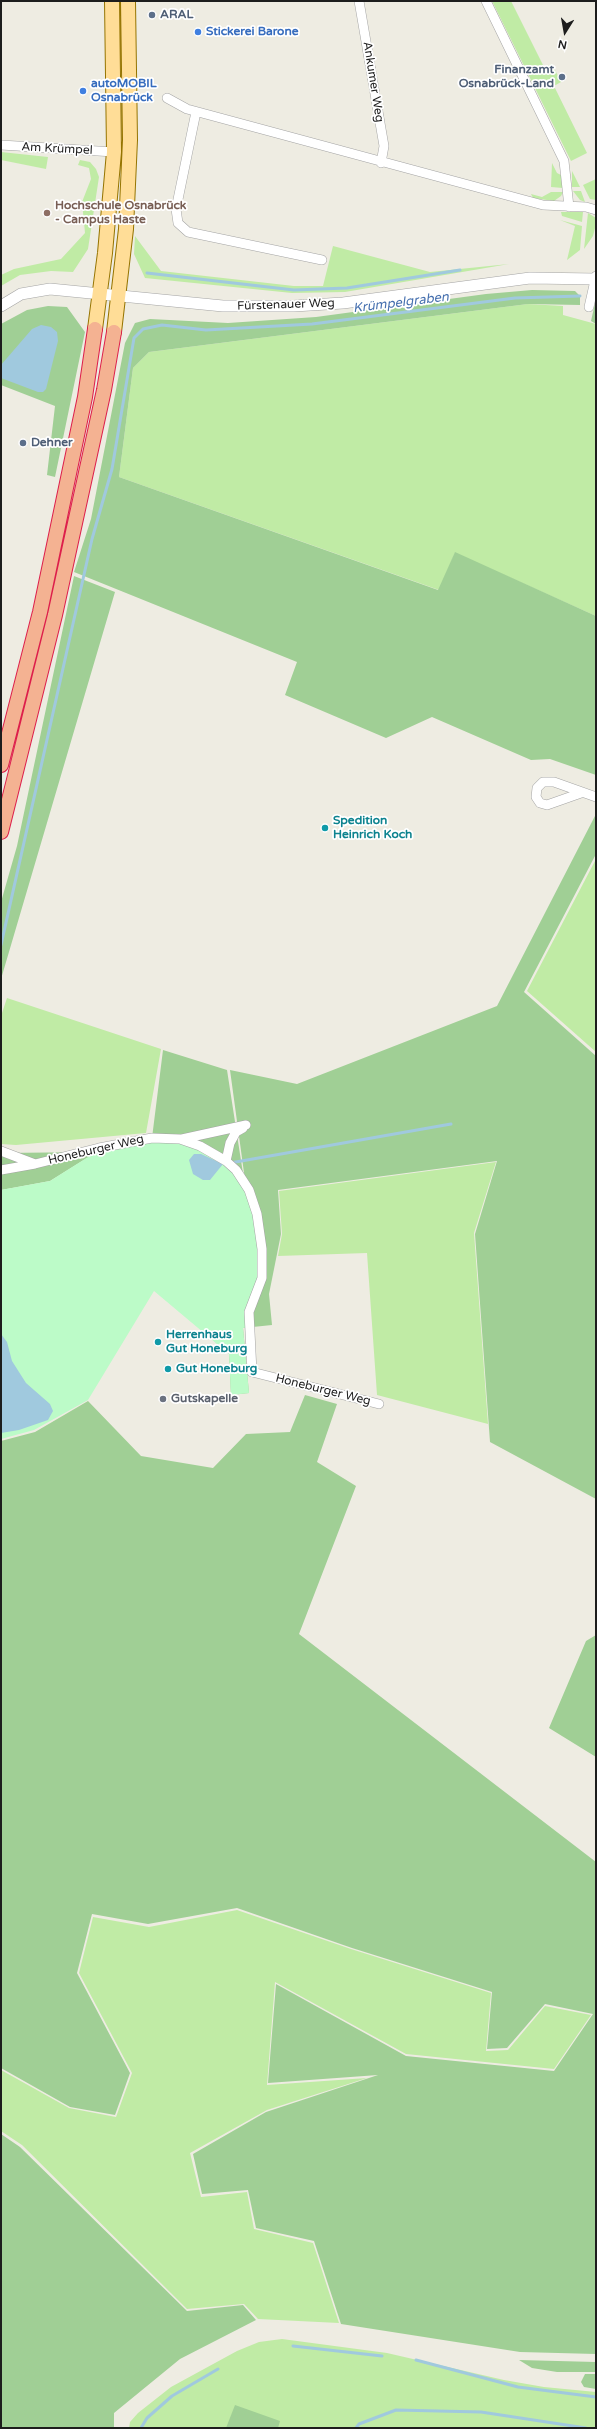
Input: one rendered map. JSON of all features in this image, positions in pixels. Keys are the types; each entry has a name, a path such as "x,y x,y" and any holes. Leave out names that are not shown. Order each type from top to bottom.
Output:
{"highway":[{"path":"1,764 40,612 85,397 95,328"},
{"path":"1,832 55,615 104,390 114,332"}],"main road":[{"path":"95,328 100,294 114,152 112,1"},
{"path":"114,332 126,228 130,140 128,1"}],"street":[{"name":"Ankumer Weg","path":"359,1 384,146 381,163"},
{"path":"486,1 564,161 569,207"},
{"path":"167,98 196,112 381,163 543,205 586,207 596,210"},
{"path":"196,112 176,209 178,223 188,232 322,260"},
{"name":"Am Krümpel","path":"1,145 114,152"},
{"name":"Fürstenauer Weg","path":"1,306 21,294 50,289 223,306 294,306 343,303 530,278 596,278"},
{"path":"589,307 596,278"},
{"path":"581,793 596,797"},
{"name":"Honeburger Weg","path":"1,1170 35,1164 118,1144 152,1138 180,1139 246,1125 236,1132 230,1143 228,1162"},
{"name":"Honeburger Weg","path":"180,1139 200,1146 228,1162 244,1180 253,1200 262,1249 262,1278 249,1312 252,1372 379,1404"},
{"name":"Honeburger Weg","path":"1,1151 35,1164"}],"green space":[{"path":"492,1 511,1 544,67 552,64 561,82 554,86 587,153 571,161"},
{"path":"1,152 48,157 46,169 1,160"},
{"path":"80,160 90,162 96,169 99,177 88,249 73,272 51,271 20,275 1,286 1,275 14,269 61,259 85,233 82,202 91,179 89,168 78,165"},
{"path":"552,163 557,173 561,175 563,188 551,187"},
{"path":"572,171 580,187 572,187"},
{"path":"596,179 596,200 590,199 583,185"},
{"path":"573,191 581,191 585,202 580,200"},
{"path":"551,192 563,192 561,196 554,201 533,198 531,194 542,197"},
{"path":"561,212 583,212 582,222 562,216"},
{"path":"588,213 596,218 596,224 593,236 584,249"},
{"path":"560,220 582,226 580,250 567,260 575,226"},
{"path":"135,236 161,271 294,286 323,286 333,246 430,272 509,264 345,292 292,293 145,278 134,254"},
{"path":"532,290 575,291 580,296 580,305 528,304 149,352 133,368 119,477 438,590 455,552 596,616 596,775 550,759 531,760 432,717 386,738 285,695 297,662 74,572 91,519 125,343 135,323 150,319 228,323 316,317 486,294"},
{"path":"596,299 596,324 591,321"},
{"path":"528,304 563,306 563,315 596,324 596,616 455,553 439,590 119,477 133,368 149,352"},
{"path":"48,306 67,307 85,332 55,477 47,475 55,406 1,385 1,324 27,310"},
{"path":"74,576 115,592 1,979 1,902 17,846"},
{"path":"596,814 596,854 524,992 596,1056 596,1499 490,1442 475,1234 497,1161 278,1190 281,1234 269,1294 272,1325 243,1328 249,1393 231,1395 229,1354 198,1327 245,1180 230,1070 297,1084 497,1006"},
{"path":"596,859 596,1052 527,991"},
{"path":"7,998 161,1049 146,1133 16,1145 1,1144 1,1016"},
{"path":"163,1050 227,1070 244,1180 87,1158 50,1181 1,1190 1,1153 96,1152 152,1138"},
{"path":"152,1138 180,1139 226,1161 253,1200 263,1268 249,1312 250,1327 243,1328 249,1393 231,1395 229,1354 154,1291 88,1400 34,1430 1,1439 1,1190 50,1181 96,1152"},
{"path":"496,1162 474,1233 488,1424 377,1395 367,1253 278,1256 282,1234 279,1191"},
{"path":"305,1395 337,1404 317,1462 356,1486 299,1634 596,1862 596,2354 520,2352 341,2324 314,2241 256,2228 248,2190 202,2194 193,2154 266,2112 378,2075 268,2083 276,1984 406,2056 554,2071 593,2014 545,2004 507,2048 487,2049 492,1992 352,1948 237,1908 148,1924 92,1914 77,1973 130,2073 115,2115 70,2107 1,2068 1,1441 35,1432 88,1401 141,1456 213,1468 246,1434 290,1432"},
{"path":"596,1635 596,1757 549,1728 586,1641"},
{"path":"237,1910 351,1949 491,1993 486,2051 508,2050 545,2006 591,2015 554,2069 406,2054 275,1982 267,2085 367,2078 267,2110 190,2153 201,2197 247,2192 254,2229 313,2243 339,2323 258,2319 244,2304 187,2309 22,2145 1,2131 1,2070 69,2108 116,2117 132,2073 79,1973 93,1917 149,1927"},
{"path":"1,2134 20,2147 187,2311 243,2305 256,2320 180,2359 114,2413 114,2428 1,2428"},
{"path":"282,2339 387,2353 504,2380 544,2387 596,2392 596,2428 129,2428 130,2422 138,2413 171,2387 237,2351 259,2342"},
{"path":"519,2360 596,2362 596,2372 557,2372 532,2368"},
{"path":"585,2374 596,2374 596,2389 584,2387 581,2382"},
{"path":"235,2405 280,2421 278,2428 226,2428"}],"water":[{"path":"41,325 51,327 57,332 58,341 46,389 43,392 38,392 1,378 1,365 32,329"},
{"path":"194,1154 201,1154 223,1164 210,1180 203,1180 193,1174 189,1160"},
{"path":"1,1334 7,1342 12,1361 26,1383 50,1404 53,1411 48,1420 19,1430 1,1433"}],"waterway":[{"path":"147,273 294,290 347,288 460,270"},
{"name":"Krümpelgraben","path":"1,945 92,539 112,469 134,338 143,329 162,325 206,330 312,324 515,298 580,296"},
{"path":"230,1163 451,1124"},
{"path":"293,2346 382,2356"},
{"path":"416,2360 518,2387 596,2397"},
{"path":"141,2428 147,2418 172,2396 218,2369"},
{"path":"356,2428 359,2424 396,2410 481,2412 586,2428"}],"place":[{"name":"ARAL","path":"152,15"},
{"name":"Stickerei Barone","path":"198,32"},
{"name":"Finanzamt Osnabrück-Land","path":"562,77"},
{"name":"autoMOBIL Osnabrück","path":"83,91"},
{"name":"Hochschule Osnabrück - Campus Haste","path":"47,213"},
{"name":"Dehner","path":"23,443"},
{"name":"Spedition Heinrich Koch","path":"325,828"},
{"name":"Herrenhaus Gut Honeburg","path":"158,1342"},
{"name":"Gut Honeburg","path":"168,1369"},
{"name":"Gutskapelle","path":"163,1399"}]}
